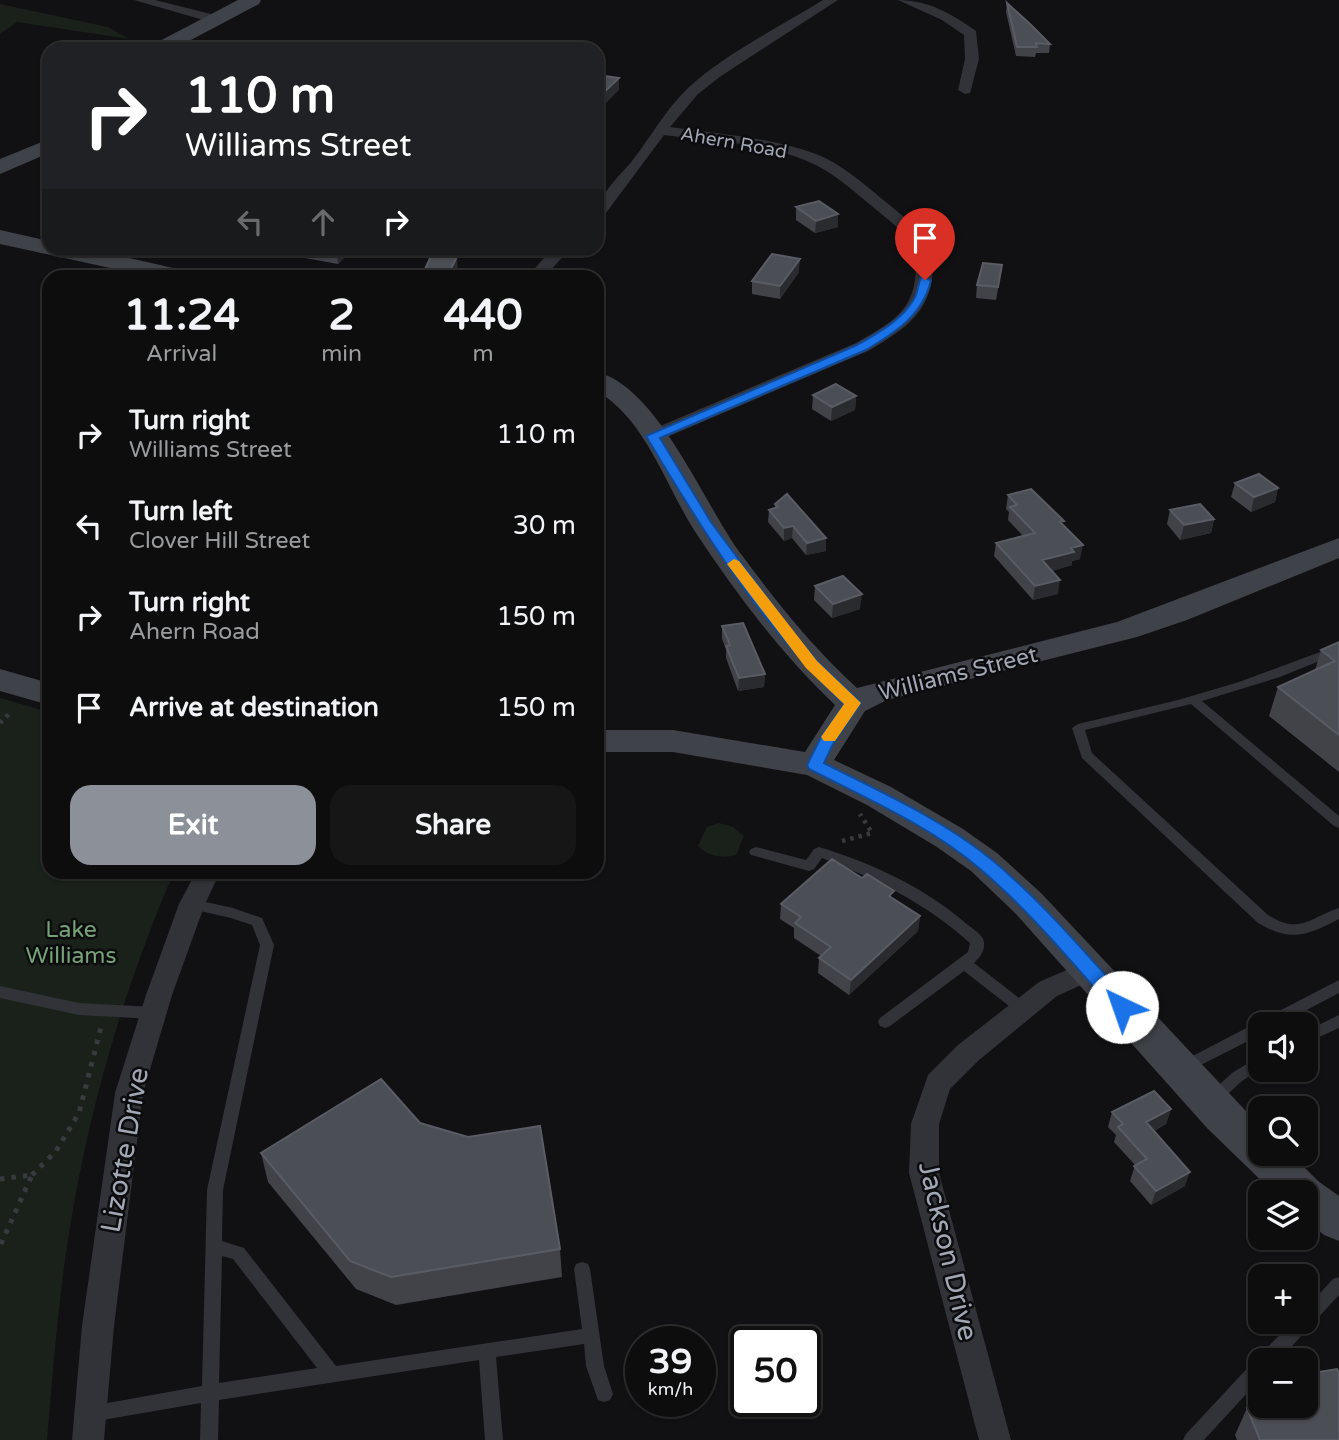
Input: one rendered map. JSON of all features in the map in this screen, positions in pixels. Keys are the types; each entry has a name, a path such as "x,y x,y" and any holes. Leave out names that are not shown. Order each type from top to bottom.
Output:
{"street":[{"path":"140,0 214,19"},
{"path":"172,42 252,0"},
{"path":"604,205 693,91 716,73 832,0"},
{"path":"904,0 947,17 971,34 972,59 965,90"},
{"name":"Ahern Road","path":"653,436 862,347 889,331 911,313 922,297 926,261 921,246 907,227 833,167 788,150 660,130"},
{"path":"0,167 42,148"},
{"path":"0,237 42,246"},
{"path":"87,256 150,270"},
{"path":"542,270 555,256"},
{"path":"604,384 624,396 653,436 705,523 779,625 811,665 853,703"},
{"name":"Williams Street","path":"815,765 826,743 853,703 877,692 920,679 1066,646 1135,627 1339,547"},
{"path":"0,680 42,692"},
{"path":"604,741 673,741 815,765 920,820 984,862 1028,902 1209,1102 1257,1152 1289,1180"},
{"name":"Lizotte Drive","path":"90,1427 103,1286 129,1093 192,904 204,879"},
{"name":"Jackson Drive","path":"995,1440 924,1173 925,1124 938,1083 968,1054 1048,989 1090,970"},
{"path":"1318,1205 1339,1222"}],"lane":[{"path":"1339,649 1299,666 1194,700 1078,728 1086,755 1276,928 1302,931 1339,913"},
{"path":"1194,700 1339,823"},
{"path":"756,852 809,866 819,852 907,887 948,914 977,941 975,954 885,1023"},
{"path":"192,904 233,913 257,922 267,945 215,1190 209,1440"},
{"path":"964,963 1023,1009"},
{"path":"1290,1012 1339,986"},
{"path":"0,992 79,1009 154,1013"},
{"path":"1318,1031 1339,1021"},
{"path":"1180,1069 1248,1034"},
{"path":"1209,1102 1248,1070"},
{"path":"213,1246 238,1253 332,1374"},
{"path":"582,1269 595,1366 604,1394"},
{"path":"1318,1306 1339,1284"},
{"path":"1278,1348 1292,1334"},
{"path":"90,1427 209,1393 590,1335"},
{"path":"487,1350 494,1440"},
{"path":"1192,1440 1248,1380"}],"path":[{"path":"0,723 10,713"},
{"path":"828,856 838,842 872,833 858,812 860,808"},
{"path":"0,1246 32,1175 56,1151 79,1113 97,1037 107,1010"},
{"path":"0,1180 32,1175"}],"green space":[{"path":"0,4 108,27 129,39 17,22 0,34"},
{"name":"Lake Williams","path":"0,698 42,710 42,879 171,879 124,1004 87,1140 65,1259 47,1440 0,1440"},
{"path":"719,823 733,827 744,836 736,855 716,856 698,846 707,827"}],"building":[{"path":"1007,3 1050,44 1036,43 1037,47 1017,47"},
{"path":"604,76 619,78 604,92"},
{"path":"819,201 838,214 816,221 796,207"},
{"path":"772,254 800,259 780,286 752,281"},
{"path":"431,256 457,257 450,270 425,270"},
{"path":"983,263 1002,265 998,287 977,285"},
{"path":"836,384 856,396 832,407 813,395"},
{"path":"1259,474 1278,488 1254,497 1235,483"},
{"path":"1031,489 1064,521 1060,522 1083,545 1071,548 1074,552 1042,560 1060,580 1035,586 996,543 1035,533 1010,507 1017,505 1008,495"},
{"path":"787,494 826,538 807,543 793,526 784,528 769,510 778,507 775,504"},
{"path":"1200,504 1214,519 1184,525 1170,510"},
{"path":"843,576 862,594 833,604 815,586"},
{"path":"743,623 765,674 739,678 726,646 730,645 722,626"},
{"path":"1339,642 1339,735 1278,687 1335,661 1321,650"},
{"path":"832,859 862,878 867,874 894,891 889,896 920,916 851,980 819,958 831,947 795,923 801,917 781,904"},
{"path":"381,1079 420,1123 468,1137 540,1126 560,1249 391,1277 350,1261 261,1153"},
{"path":"1154,1091 1171,1109 1146,1122 1190,1172 1156,1191 1134,1166 1147,1159 1118,1127 1123,1124 1112,1112"},
{"path":"1337,1369 1339,1373 1339,1440 1260,1440 1251,1418 1318,1418 1318,1372"}],"slow traffic":[{"path":"734,564 811,665 853,703 829,737"}],"route":[{"path":"925,280 922,297 911,313 889,331 862,347 653,436 705,523 785,633 811,665 853,703 826,743 815,765 879,796 950,838 984,862 1028,902 1122,1007"}]}
